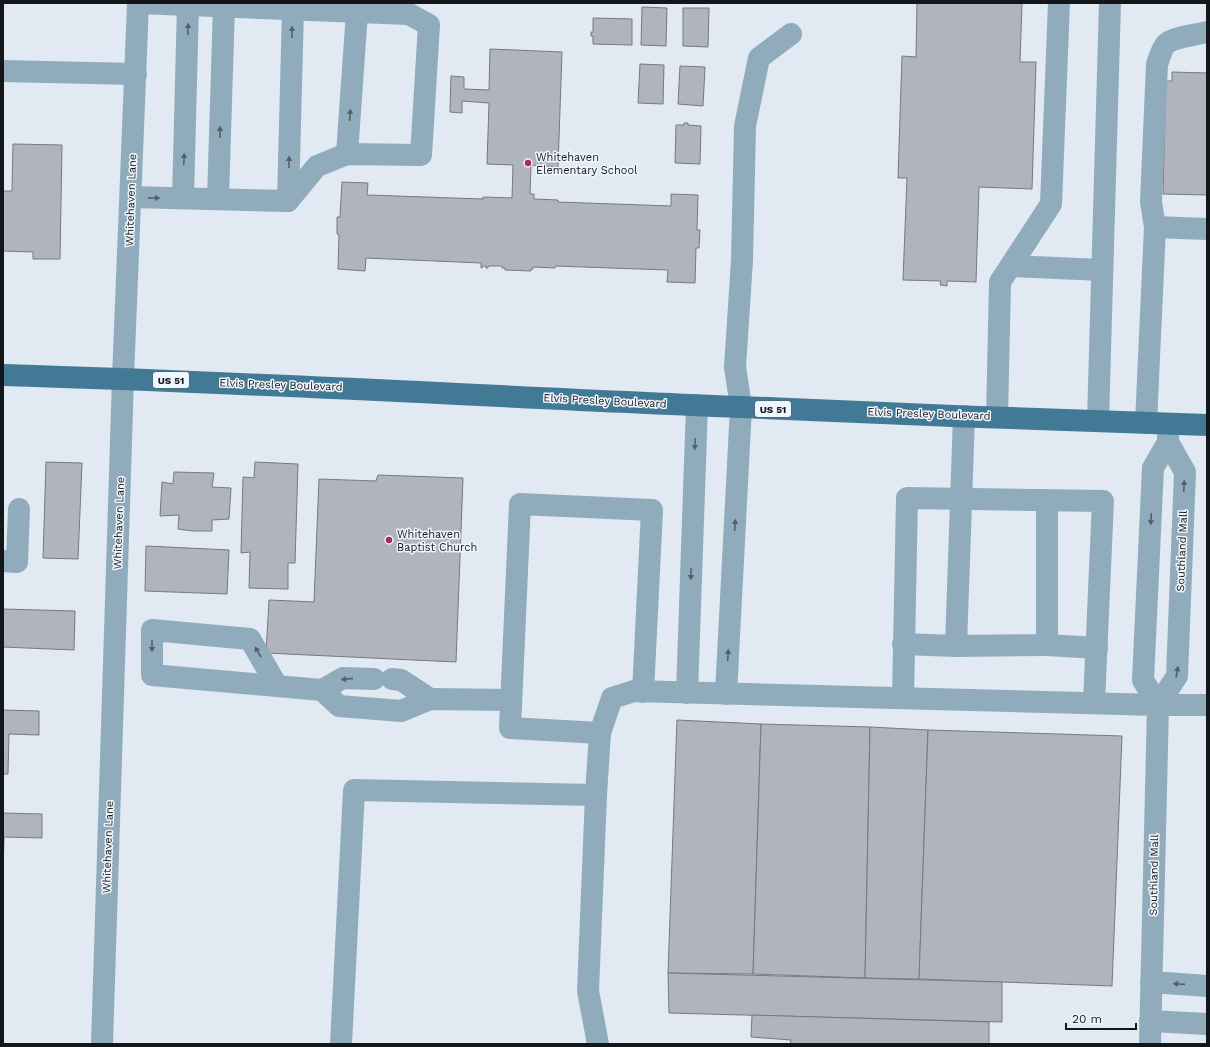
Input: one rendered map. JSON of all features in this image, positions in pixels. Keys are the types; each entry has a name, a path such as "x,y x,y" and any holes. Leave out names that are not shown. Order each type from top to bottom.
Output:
{"main road":[{"name":"Elvis Presley Boulevard","path":"3,375 123,378 339,387 741,407 1146,423 1168,433 1207,425"}],"street":[{"path":"138,3 409,14 429,25 421,155 347,154 317,166 288,201"},
{"name":"Whitehaven Lane","path":"102,1044 123,378 138,3"},
{"path":"997,417 1000,282 1051,204 1059,3"},
{"path":"1098,421 1110,3"},
{"path":"180,198 188,5"},
{"path":"218,199 224,6"},
{"path":"288,201 293,9"},
{"path":"347,154 357,12"},
{"path":"1146,423 1155,227 1151,202 1157,64 1166,44 1175,39 1207,32"},
{"path":"726,694 741,407 735,367 742,260 745,126 759,58 791,34"},
{"path":"3,71 136,74"},
{"path":"131,197 288,201"},
{"path":"1155,227 1207,229"},
{"path":"1011,266 1102,270"},
{"path":"687,693 697,405"},
{"path":"956,646 964,416"},
{"path":"1158,705 1143,680 1153,468 1168,433"},
{"name":"Southland Mall","path":"1150,1044 1158,705 1178,676 1185,472 1168,433"},
{"path":"903,698 907,498 1103,501 1094,703"},
{"path":"1047,500 1047,645"},
{"path":"600,733 510,728 510,700 520,504 652,510 643,692"},
{"path":"3,561 17,562 19,509"},
{"path":"277,686 250,639 152,630 152,675 322,690 343,678 401,680 430,699"},
{"path":"904,644 956,646 1047,645 1097,648"},
{"path":"322,690 339,706 401,711 430,699 510,700"},
{"path":"598,1044 588,991 600,733 612,698 634,691 1207,705"},
{"path":"341,1044 354,790 596,795"},
{"path":"1151,982 1207,986"},
{"path":"1150,1021 1207,1024"}],"building":[{"path":"917,3 1022,3 1020,62 1036,62 1032,189 979,187 976,282 947,281 947,286 940,285 941,281 903,280 907,178 898,178 902,56 916,57"},
{"path":"642,7 667,8 666,46 641,45"},
{"path":"683,8 709,8 708,47 683,46"},
{"path":"593,18 632,19 632,45 593,44 593,36 591,36 591,32 593,32"},
{"path":"490,49 562,52 558,167 531,165 530,194 534,194 534,199 558,200 558,202 671,206 671,194 698,195 697,230 700,230 699,248 696,248 695,283 667,282 668,270 555,266 555,268 533,267 531,271 505,270 502,266 488,266 488,268 486,268 486,266 483,266 481,268 481,263 366,258 365,271 338,269 339,235 337,234 337,217 340,217 342,182 368,183 367,195 483,199 483,197 512,198 513,165 487,164 489,103 462,101 462,113 450,112 451,76 464,77 464,89 489,90"},
{"path":"640,64 664,65 663,104 638,103"},
{"path":"680,66 705,67 703,106 678,104"},
{"path":"1172,72 1207,73 1207,195 1163,194 1166,81 1172,81"},
{"path":"684,123 688,123 688,125 701,126 700,164 675,163 676,125 684,125"},
{"path":"13,144 62,145 60,259 33,259 33,252 3,251 3,191 12,191"},
{"path":"46,462 82,463 78,559 43,558"},
{"path":"255,462 298,464 295,563 288,563 288,589 249,588 250,552 241,553 243,477 254,478"},
{"path":"174,472 214,473 212,487 231,488 229,519 212,520 212,531 193,531 178,529 179,515 160,516 162,482 173,484"},
{"name":"Whitehaven Baptist Church","path":"378,475 463,478 456,662 266,653 269,600 314,602 319,479 376,481"},
{"path":"146,546 229,550 227,594 145,591"},
{"path":"3,609 75,611 74,650 3,647"},
{"path":"3,710 39,711 39,735 9,734 8,774 3,774"},
{"path":"677,720 761,724 753,974 668,973"},
{"path":"761,724 870,727 865,978 753,974"},
{"path":"870,727 928,730 919,979 865,978"},
{"path":"928,730 1122,736 1112,986 919,979"},
{"path":"3,813 42,814 42,838 4,837 3,874"},
{"path":"668,973 1002,982 1002,1022 669,1013"},
{"path":"752,1015 989,1022 989,1044 790,1044 791,1040 751,1037"}],"place":[{"name":"Whitehaven Elementary School","path":"528,163"},
{"name":"Whitehaven Baptist Church","path":"389,540"}]}
